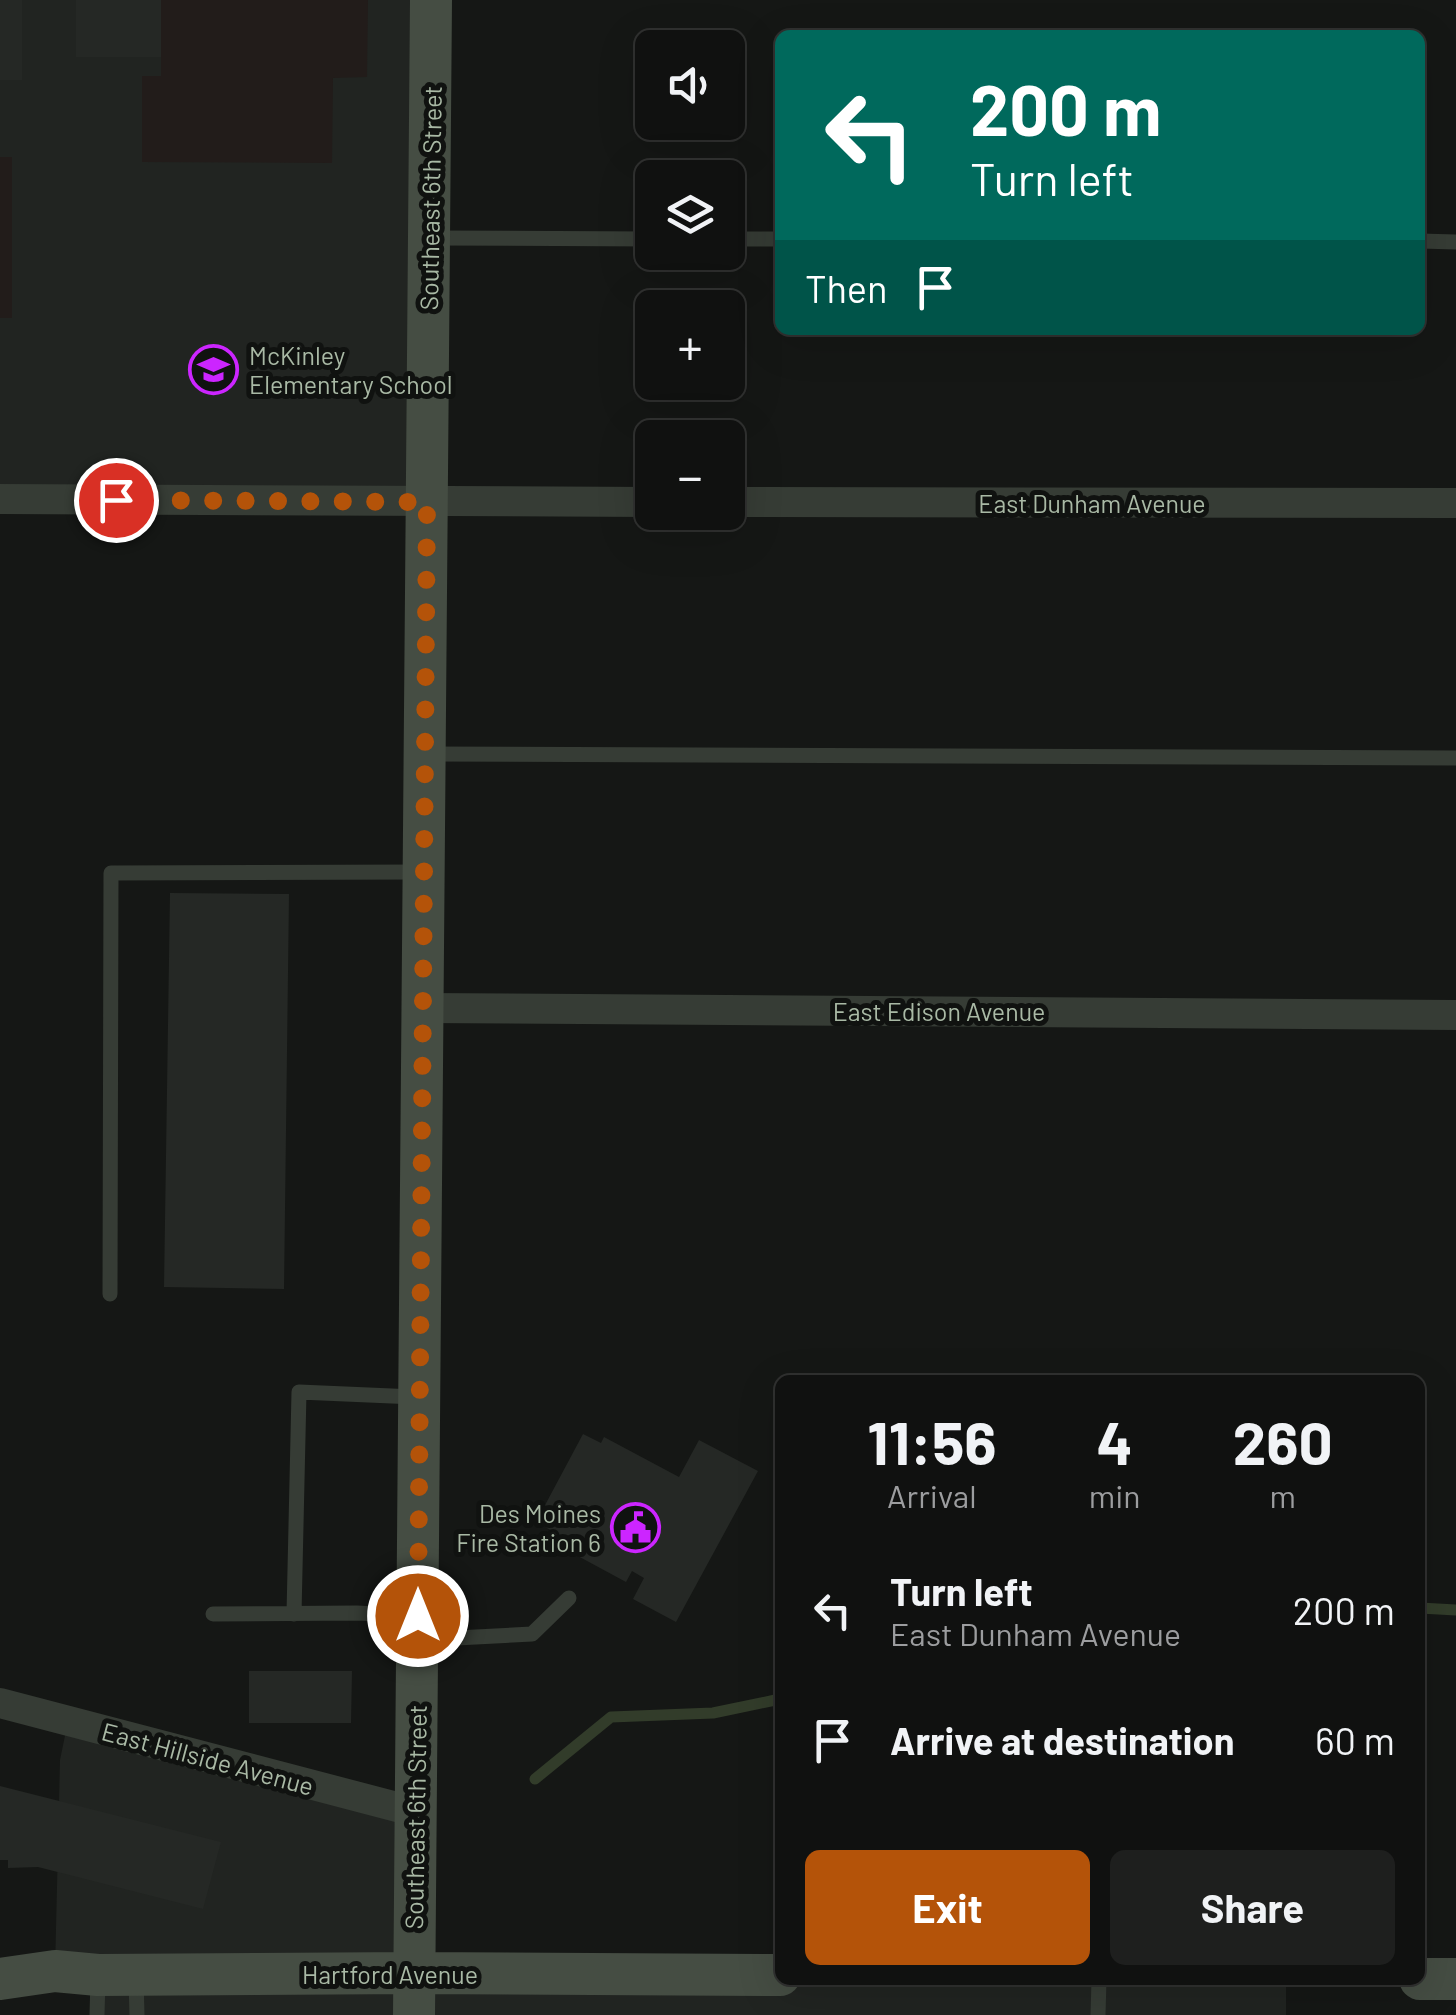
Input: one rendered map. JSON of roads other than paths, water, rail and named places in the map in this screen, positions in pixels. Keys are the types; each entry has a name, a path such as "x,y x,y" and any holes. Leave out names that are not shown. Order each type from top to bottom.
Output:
{"main road":[{"name":"Southeast 6th Street","path":"414,2015 432,0"},
{"name":"Hartford Avenue","path":"0,1979 54,1971 117,1995 414,1973 775,1975"},
{"path":"1425,1979 1456,1979"}],"street":[{"path":"0,499 635,502"},
{"name":"East Dunham Avenue","path":"745,502 1456,503"},
{"name":"East Edison Avenue","path":"422,1008 1456,1015"},
{"name":"East Hillside Avenue","path":"0,1703 416,1812"}],"lane":[{"path":"429,238 635,239"},
{"path":"745,239 775,239"},
{"path":"1425,242 1456,242"},
{"path":"425,754 1456,758"},
{"path":"110,1294 112,873 424,872"},
{"path":"294,1614 298,1392 419,1397"},
{"path":"213,1614 418,1616 456,1638 532,1634 569,1598"},
{"path":"1098,2015 1099,1985"}],"waterway":[{"path":"1425,1608 1456,1610"},
{"path":"535,1779 611,1717 713,1713 775,1700"}],"place":[{"name":"McKinley Elementary School","path":"214,369"},
{"name":"Des Moines Fire Station 6","path":"636,1527"}]}
